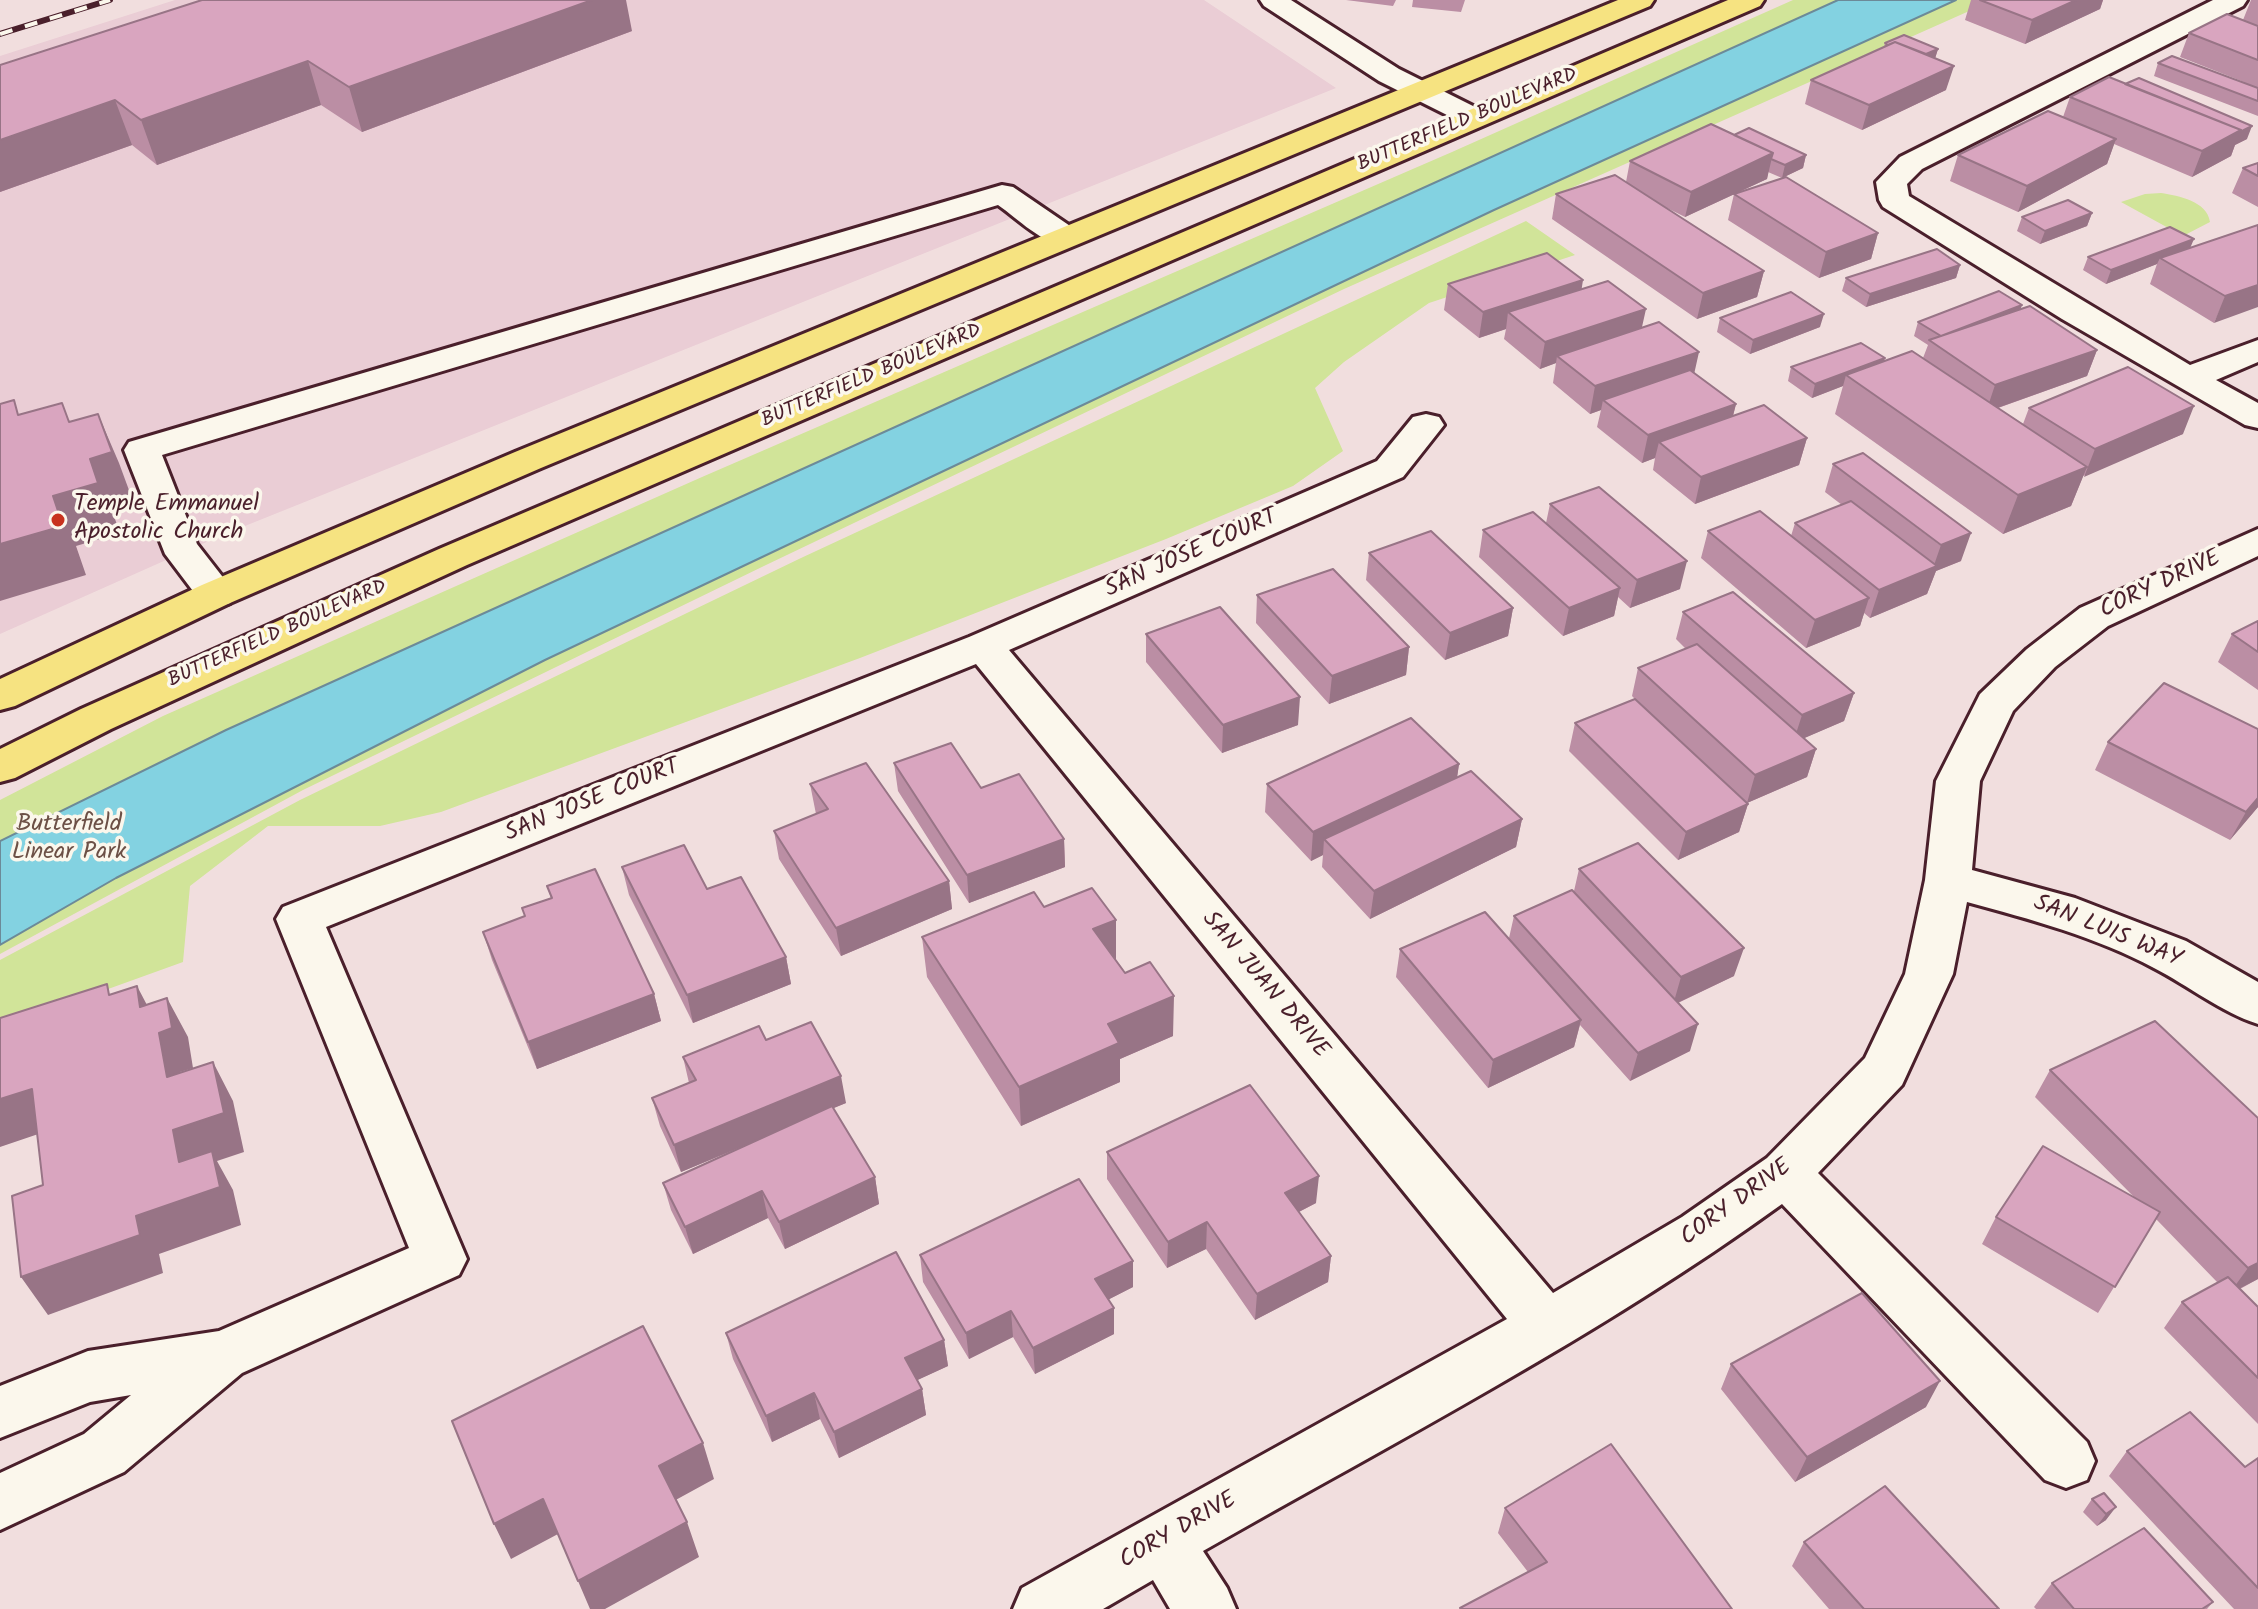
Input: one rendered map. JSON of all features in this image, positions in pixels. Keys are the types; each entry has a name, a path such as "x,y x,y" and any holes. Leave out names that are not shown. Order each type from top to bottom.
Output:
{"main road":[{"name":"BUTTERFIELD BOULEVARD","path":"0,696 216,594 528,460 1641,0"},
{"name":"BUTTERFIELD BOULEVARD","path":"0,767 124,706 453,557 1751,0"}],"street":[{"path":"1273,0 1315,29 1420,91 1475,118"},
{"path":"2234,0 1911,163 1891,182 1894,200 2019,279 2187,379 2258,417"},
{"path":"216,594 179,546 142,450 1002,194 1065,237"},
{"path":"2187,379 2258,350"},
{"name":"SAN JOSE COURT","path":"0,1412 88,1377 224,1355 440,1259 299,919 983,646 1390,469 1426,425"},
{"name":"CORY DRIVE","path":"1044,1609 1546,1326 1701,1233 1785,1173 1884,1071 1929,974 1948,880 1958,781 1995,704 2041,658 2094,617 2258,541"},
{"name":"SAN JUAN DRIVE","path":"983,646 1546,1326"},
{"name":"SAN LUIS WAY","path":"1948,880 2059,910 2169,954 2258,1005"},
{"path":"1785,1173 2066,1461"},
{"name":"SAN JOSE COURT","path":"0,1502 104,1453 224,1355"},
{"path":"1162,1540 1205,1609"}],"shaded area":[{"path":"175,0 1204,0 1336,88 220,536 0,634 0,56"}],"green space":[{"name":"Butterfield Linear Park","path":"1793,0 1994,0 1344,289 766,565 303,790 0,954 0,800 163,716"},
{"path":"2161,193 2198,204 2210,222 2183,236 2121,202 2145,194"},
{"path":"1526,221 1575,255 1429,303 1344,362 1315,388 1343,451 1293,486 860,658 441,812 380,826 268,826 190,886 183,962 0,1028 0,960 300,800 801,558"}],"water":[{"name":"Butterfield Linear Park","path":"1838,0 1956,0 1494,210 545,660 116,878 0,945 0,841 226,730"}],"building":[{"path":"202,0 592,0 349,87 308,61 141,120 115,100 0,140 0,65"},
{"path":"1980,0 2076,0 2032,20"},
{"path":"2227,14 2258,26 2258,60 2189,33"},
{"path":"1904,35 1938,49 1926,54 1895,42 1885,43"},
{"path":"1895,42 1954,66 1869,105 1811,80"},
{"path":"2172,56 2258,88 2258,101 2158,63"},
{"path":"2109,77 2241,130 2202,151 2070,97"},
{"path":"2139,78 2252,126 2240,132 2125,84"},
{"path":"2048,111 2116,139 2027,186 1958,155"},
{"path":"1711,124 1773,153 1691,192 1630,161"},
{"path":"1749,128 1806,155 1785,165 1771,159 1773,153 1734,135"},
{"path":"2258,163 2258,176 2243,168"},
{"path":"1615,175 1764,271 1703,293 1556,194"},
{"path":"1786,177 1878,233 1826,252 1734,194"},
{"path":"2068,200 2092,213 2045,231 2022,217"},
{"path":"2258,225 2258,285 2225,296 2160,258"},
{"path":"2170,227 2194,239 2111,270 2088,257"},
{"path":"1937,249 1960,265 1870,294 1846,278"},
{"path":"1547,253 1583,280 1483,312 1448,284"},
{"path":"1608,281 1646,309 1545,342 1508,312"},
{"path":"1999,291 2022,305 1941,336 1918,322"},
{"path":"1791,292 1824,314 1753,340 1720,318"},
{"path":"2030,306 2097,350 1995,385 1929,340"},
{"path":"1659,322 1699,352 1595,386 1557,356"},
{"path":"1861,343 1885,358 1815,384 1791,367"},
{"path":"1912,351 2087,467 2018,495 1846,375"},
{"path":"2128,367 2194,406 2095,449 2029,408"},
{"path":"1690,370 1736,404 1648,435 1603,400"},
{"path":"14,400 18,415 62,403 69,422 98,414 112,452 90,459 98,483 53,496 63,526 0,544 0,404"},
{"path":"1764,405 1807,438 1701,477 1659,442"},
{"path":"1863,453 1971,533 1941,545 1833,464"},
{"path":"1599,487 1687,561 1637,580 1550,504"},
{"path":"1851,501 1937,566 1879,590 1795,523"},
{"path":"1760,511 1869,598 1815,620 1708,531"},
{"path":"1533,512 1620,588 1569,608 1483,530"},
{"path":"1431,531 1513,608 1450,633 1369,553"},
{"path":"1333,569 1409,647 1332,676 1257,595"},
{"path":"1733,592 1854,693 1802,715 1683,612"},
{"path":"1220,607 1300,697 1223,725 1146,634"},
{"path":"2258,621 2258,652 2232,634"},
{"path":"1697,644 1816,749 1755,775 1638,668"},
{"path":"2164,683 2258,729 2258,798 2246,812 2108,742"},
{"path":"1635,699 1748,804 1686,832 1575,723"},
{"path":"1411,718 1459,764 1313,832 1267,784"},
{"path":"951,743 981,788 1019,774 1064,839 967,875 894,763"},
{"path":"866,763 949,881 836,928 774,831 828,809 810,784"},
{"path":"1471,771 1522,819 1374,891 1324,839"},
{"path":"1638,843 1744,948 1681,977 1579,869"},
{"path":"684,845 707,889 741,877 786,957 687,995 622,867"},
{"path":"595,869 654,994 528,1042 483,932 525,916 522,908 552,898 547,886"},
{"path":"1092,888 1116,920 1093,929 1125,973 1150,962 1174,996 1108,1024 1119,1043 1019,1087 922,937 1034,892 1044,907"},
{"path":"1572,890 1698,1024 1638,1053 1514,916"},
{"path":"1485,912 1581,1020 1493,1060 1400,949"},
{"path":"107,984 109,995 137,986 140,1007 167,998 172,1028 159,1033 167,1077 213,1062 224,1113 173,1130 179,1162 212,1151 220,1187 136,1216 140,1235 21,1277 12,1196 43,1185 32,1089 0,1099 0,1018"},
{"path":"2155,1021 2258,1118 2258,1263 2248,1268 2050,1070"},
{"path":"811,1022 841,1076 674,1145 652,1098 696,1080 683,1057 759,1026 766,1040"},
{"path":"1250,1085 1319,1176 1285,1193 1331,1256 1257,1294 1207,1222 1168,1242 1107,1152"},
{"path":"832,1106 875,1177 779,1222 762,1191 685,1227 663,1183"},
{"path":"2043,1146 2160,1212 2115,1287 1996,1217"},
{"path":"1079,1179 1133,1261 1095,1279 1114,1308 1033,1348 1011,1311 966,1333 920,1255"},
{"path":"896,1252 944,1340 905,1358 922,1389 834,1432 814,1393 766,1416 726,1333"},
{"path":"2228,1277 2258,1307 2258,1378 2182,1302"},
{"path":"1862,1293 1940,1381 1807,1457 1731,1364"},
{"path":"643,1326 703,1443 659,1466 687,1522 578,1581 543,1499 494,1524 452,1421"},
{"path":"2190,1412 2245,1467 2258,1458 2258,1588 2127,1451"},
{"path":"1611,1444 1732,1609 1461,1609 1547,1562 1505,1508"},
{"path":"1885,1486 1999,1609 1864,1609 1804,1542"},
{"path":"2104,1493 2116,1507 2106,1514 2092,1499"},
{"path":"2144,1528 2213,1602 2202,1609 2074,1609 2052,1583"}],"railway":[{"path":"0,34 110,0"}],"place":[{"name":"Temple Emmanuel Apostolic Church","path":"58,520"}]}
